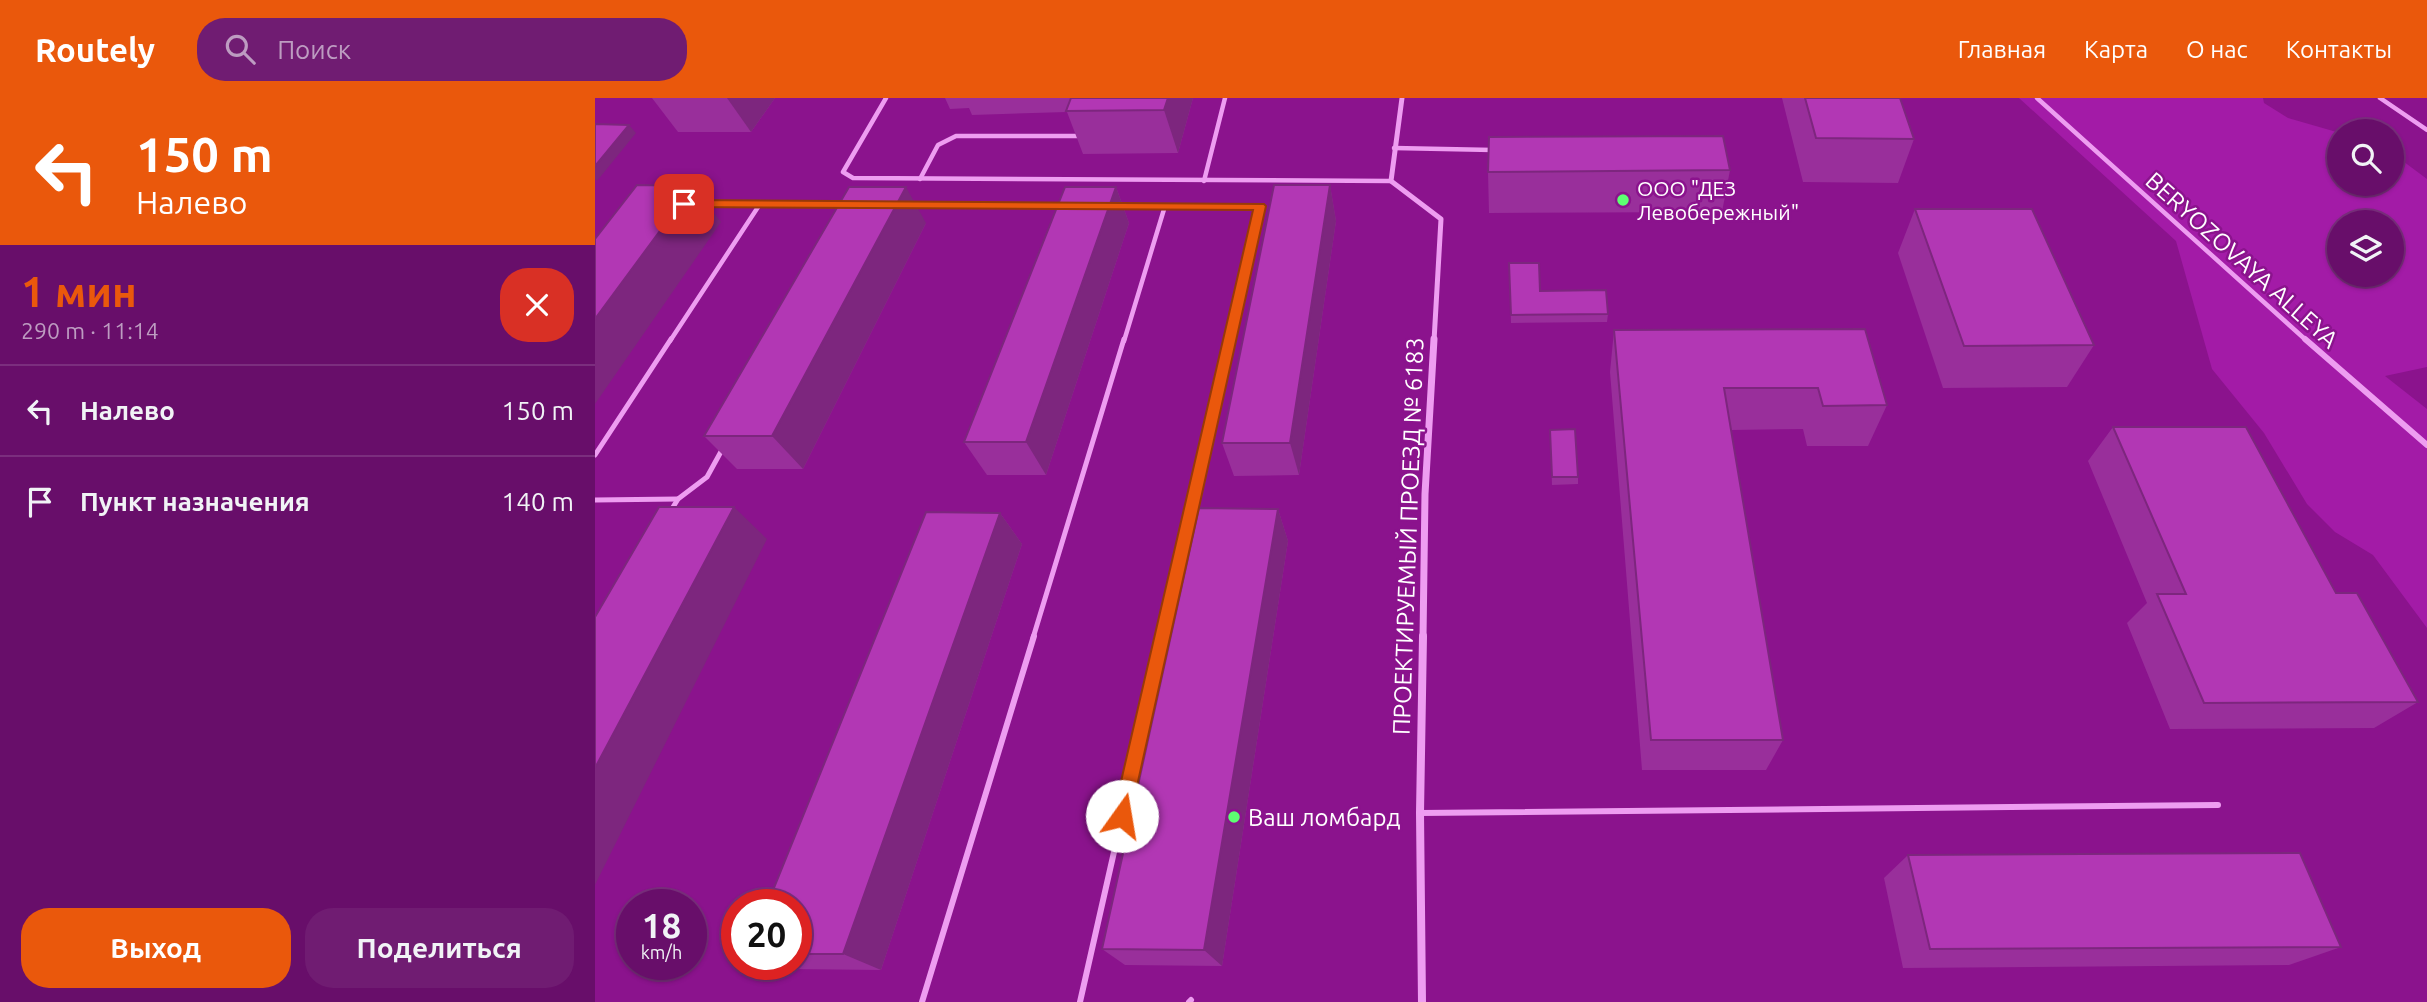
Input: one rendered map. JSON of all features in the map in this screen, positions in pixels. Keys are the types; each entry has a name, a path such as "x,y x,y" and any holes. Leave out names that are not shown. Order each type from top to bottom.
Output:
{"street":[{"path":"1391,181 1402,98"},
{"name":"BERYOZOVAYA ALLEYA","path":"2037,98 2214,260 2427,445"},
{"name":"ПРОЕКТИРУЕМЫЙ ПРОЕЗД № 6183","path":"1391,181 1441,219 1425,494 1420,813 1422,1002"}],"lane":[{"path":"885,98 843,172 853,178 1391,181"},
{"path":"1204,180 1225,98"},
{"path":"2380,98 2427,130"},
{"path":"921,178 938,145 956,136 1090,135"},
{"path":"1394,148 1498,150"},
{"path":"696,204 854,204"},
{"path":"595,455 760,204"},
{"path":"901,205 1072,206"},
{"path":"1080,1002 1260,206 1112,206"},
{"path":"922,1002 1165,206"},
{"path":"664,523 678,499 707,477 727,441"},
{"path":"595,500 678,499"},
{"path":"1420,813 2218,806"}],"shaded area":[{"path":"2019,98 2263,98 2264,103 2288,118 2327,129 2327,196 2404,196 2404,162 2427,179 2427,367 2385,376 2427,409 2427,628 2373,555 2335,532 2307,504 2264,433 2212,369 2176,241"}],"building":[{"path":"1071,98 1168,98 1164,110 1066,111"},
{"path":"1805,98 1900,98 1914,139 1816,138"},
{"path":"595,124 629,125 595,166"},
{"path":"1723,136 1730,170 1488,172 1489,137"},
{"path":"637,185 693,186 595,319 595,239"},
{"path":"1274,185 1330,185 1290,443 1222,443"},
{"path":"849,187 906,187 772,436 704,436"},
{"path":"1065,187 1116,187 1026,442 964,442"},
{"path":"1915,209 2032,209 2094,345 1964,346"},
{"path":"1509,263 1539,263 1540,291 1606,290 1608,314 1511,315"},
{"path":"1865,329 1887,405 1823,406 1818,388 1724,388 1783,740 1651,740 1614,330"},
{"path":"2113,427 2246,427 2336,593 2357,593 2418,702 2204,703 2157,594 2186,594"},
{"path":"1575,429 1578,477 1552,477 1550,430"},
{"path":"659,507 734,507 595,768 595,617"},
{"path":"1199,508 1278,509 1204,950 1102,949"},
{"path":"926,512 1000,513 843,954 812,954 812,889 773,889"},
{"path":"2300,853 2341,947 1930,949 1908,855"}],"place":[{"name":"ООО \"ДЕЗ Левобережный\"","path":"1623,200"},
{"name":"Ваш ломбард","path":"1234,817"}],"route":[{"path":"684,204 1260,206 1122,816"}]}
